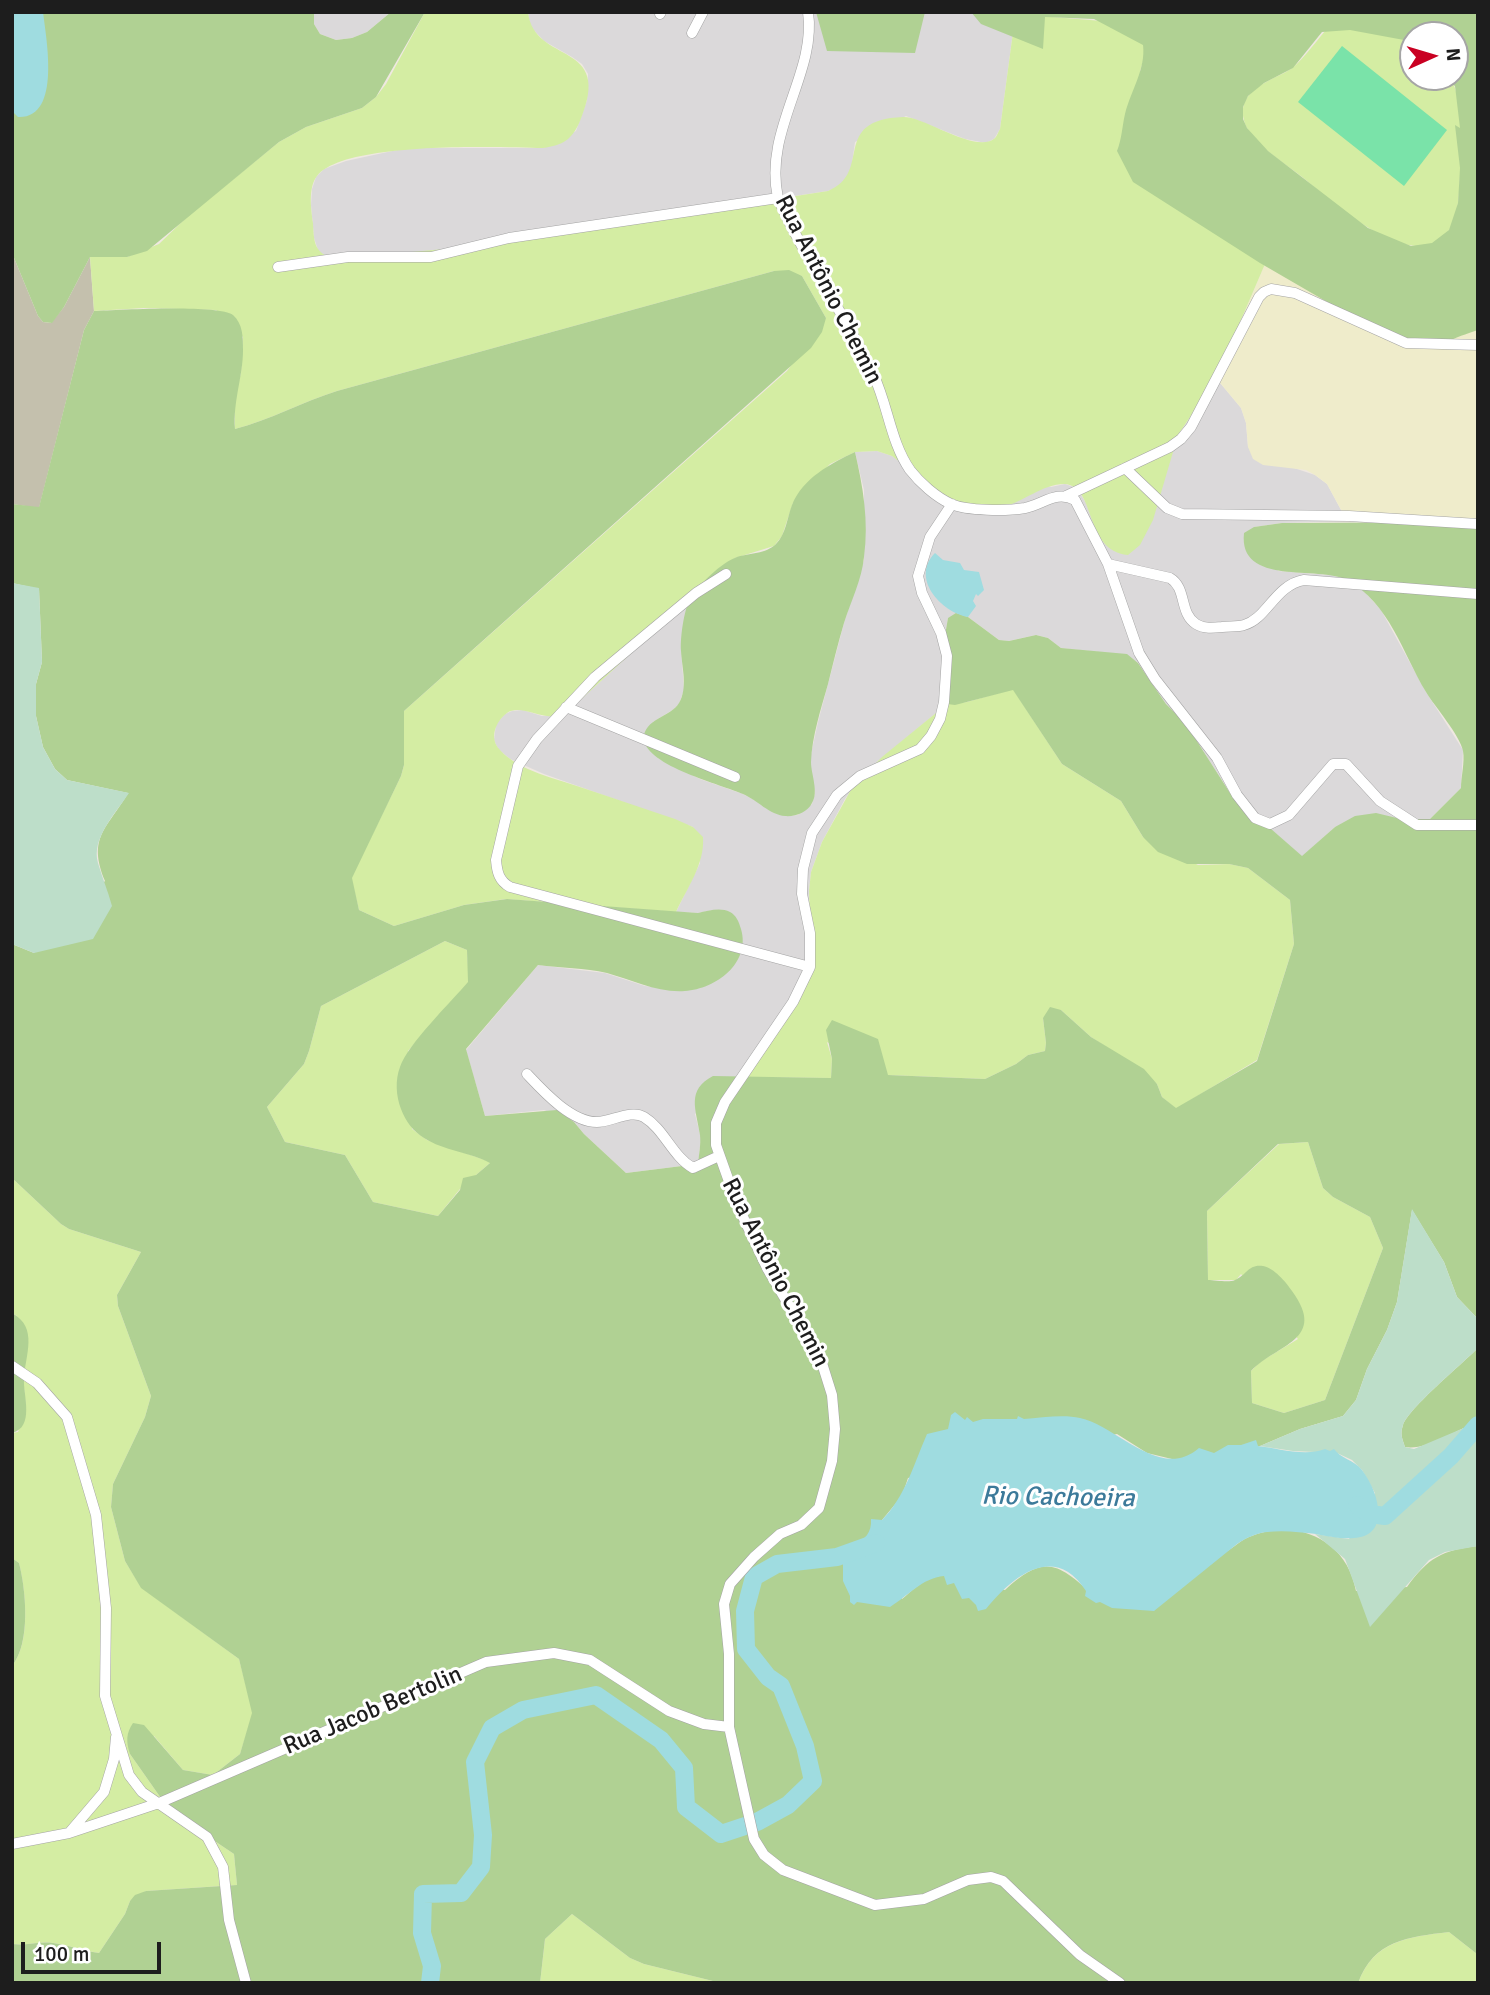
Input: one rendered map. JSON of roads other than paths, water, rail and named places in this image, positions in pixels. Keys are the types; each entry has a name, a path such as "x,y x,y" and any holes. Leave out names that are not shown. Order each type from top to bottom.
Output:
{"street":[{"path":"692,33 703,12"},
{"name":"Rua Antônio Chemin","path":"808,12 810,26 807,48 783,125 775,161 778,198 874,377 899,448 910,469 923,485 952,505 979,509 1025,508 1058,495 1066,496 1170,447 1186,433 1259,297 1272,289 1294,293 1406,343 1478,345"},
{"path":"278,267 348,257 431,257 509,238 778,198"},
{"path":"1125,468 1167,508 1182,514 1349,516 1478,524"},
{"path":"1066,496 1075,500 1108,564 1139,653 1209,747 1237,795 1255,818 1270,824 1289,815 1333,764 1346,764 1380,801 1417,825 1478,824"},
{"name":"Rua Antônio Chemin","path":"952,505 930,537 918,576 947,656 940,719 920,750 860,776 837,795 813,832 803,869 802,894 810,944 810,967 793,1002 725,1102 716,1124 716,1145 737,1204 767,1268 821,1360 832,1395 835,1429 832,1461 818,1508 801,1525 780,1534 754,1557 730,1584 724,1604 729,1666 729,1727 751,1829 764,1855 783,1870 875,1905 924,1899 968,1880 991,1877 1003,1881 1080,1955 1119,1983"},
{"path":"1108,564 1170,578 1176,582 1188,616 1200,626 1211,628 1245,625 1253,621 1287,586 1304,580 1478,594"},
{"path":"726,574 696,593 595,677 566,707 518,766 496,860 497,872 503,884 582,908 810,967"},
{"path":"566,707 734,777"},
{"path":"527,1074 551,1100 589,1121 598,1122 631,1115 645,1118 693,1168 719,1156"},
{"path":"12,1366 37,1383 67,1417 96,1515 106,1608 105,1696 129,1775 142,1792 207,1837 223,1867 229,1920 246,1983"},
{"name":"Rua Jacob Bertolin","path":"12,1844 69,1833 159,1803 486,1662 554,1653 590,1660 669,1711 704,1724 729,1727"},
{"path":"69,1833 104,1792 114,1759 117,1733"}],"water":[{"path":"12,12 43,12 48,57 46,92 41,105 32,114 18,117 14,113 12,102"},
{"path":"935,553 943,560 960,563 964,570 979,572 984,590 978,596 976,594 973,601 976,606 968,617 958,614 939,601 927,583 928,563"},
{"path":"955,1412 965,1420 967,1417 973,1422 983,1419 1017,1419 1018,1416 1024,1419 1059,1416 1080,1418 1154,1456 1169,1459 1184,1457 1199,1448 1214,1453 1228,1445 1241,1445 1256,1440 1258,1446 1291,1451 1334,1449 1359,1467 1369,1481 1377,1504 1376,1526 1363,1536 1354,1538 1285,1531 1255,1535 1237,1544 1154,1611 1112,1608 1100,1602 1096,1603 1085,1596 1086,1591 1074,1576 1060,1568 1047,1567 1020,1576 986,1609 978,1611 969,1598 962,1599 954,1583 947,1585 944,1576 922,1584 890,1607 857,1602 854,1605 850,1602 843,1581 843,1562 853,1551 853,1543 867,1535 871,1519 882,1520 897,1501 927,1434 948,1429 951,1415"}],"waterway":[{"name":"Rio Cachoeira","path":"1357,1505 1370,1514 1385,1516 1451,1456 1478,1425"},
{"name":"Rio Cachoeira","path":"430,1983 432,1966 422,1933 423,1894 461,1893 481,1867 483,1835 475,1762 492,1728 523,1710 596,1695 661,1740 684,1768 686,1807 721,1834 757,1822 788,1805 813,1781 805,1746 781,1686 768,1677 746,1649 745,1611 754,1577 777,1564 837,1557 876,1543"}]}
